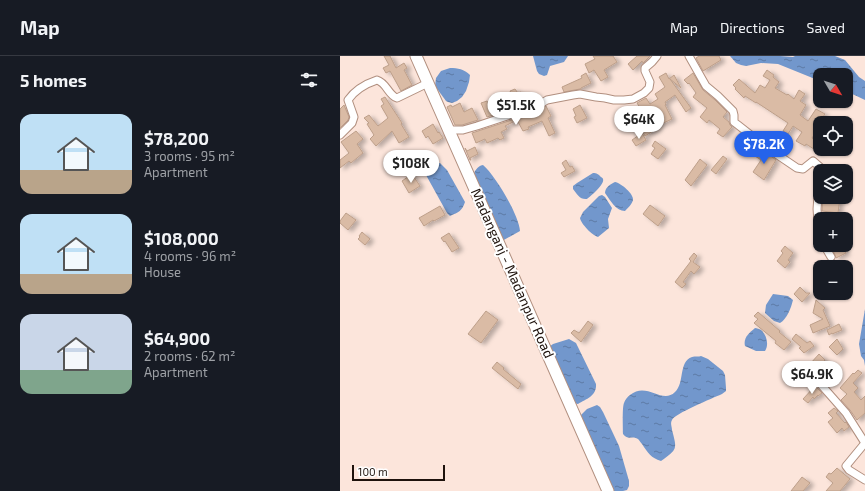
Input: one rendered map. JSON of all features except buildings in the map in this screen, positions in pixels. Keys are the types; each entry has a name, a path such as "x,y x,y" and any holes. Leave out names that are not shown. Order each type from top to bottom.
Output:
{"main road":[{"name":"Madanganj - Madanpur Road","path":"416,56 448,130 482,202 608,491"}],"street":[{"path":"448,130 463,130 538,106 547,100 573,95 580,94 624,100 632,99 644,93 649,88 650,82 645,68 657,56"},
{"path":"689,56 706,86 733,111 734,122 766,147 797,168 803,169 814,161 817,164"},
{"path":"340,135 352,123 354,117 348,100 363,86 377,80 380,81 384,83 393,96 398,98 428,83"},
{"path":"828,252 830,257"},
{"path":"809,370 846,412 865,443 846,466 849,470 865,480"}],"water":[{"path":"533,56 568,56 564,62 550,66 547,75 544,76 539,74 537,71"},
{"path":"730,56 835,56 845,60 852,68 813,68 813,78 778,64 761,63 746,66 736,63"},
{"path":"450,68 461,69 470,75 466,91 462,97 452,103 446,101 435,86 436,78 441,71"},
{"path":"853,70 865,81 865,100 853,94"},
{"path":"440,163 447,170 465,202 460,211 450,216 426,175 432,164"},
{"path":"483,165 494,177 506,196 519,224 520,231 502,241 472,177 475,171"},
{"path":"593,173 598,174 603,178 602,184 587,199 582,199 573,189 573,186"},
{"path":"615,182 627,189 633,198 632,203 625,211 622,211 616,207 605,193 607,187"},
{"path":"602,195 612,208 608,219 609,228 598,237 587,229 580,218 583,212 599,196"},
{"path":"773,294 788,296 793,300 787,316 780,323 774,321 765,313 766,305"},
{"path":"865,309 865,366 864,360 861,356 859,344"},
{"path":"755,328 761,330 766,337 767,346 765,351 756,351 745,346 746,338"},
{"path":"569,339 576,343 596,384 593,394 578,404 573,403 549,347 553,344"},
{"path":"701,356 708,359 723,371 725,375 726,391 674,417 671,424 675,448 671,454 661,461 658,460 650,455 638,439 629,438 623,434 624,402 636,391 642,390 665,396 670,395 678,388 685,363 692,357"},
{"path":"597,405 603,412 619,446 629,481 627,490 611,491 581,415 587,409"}]}
